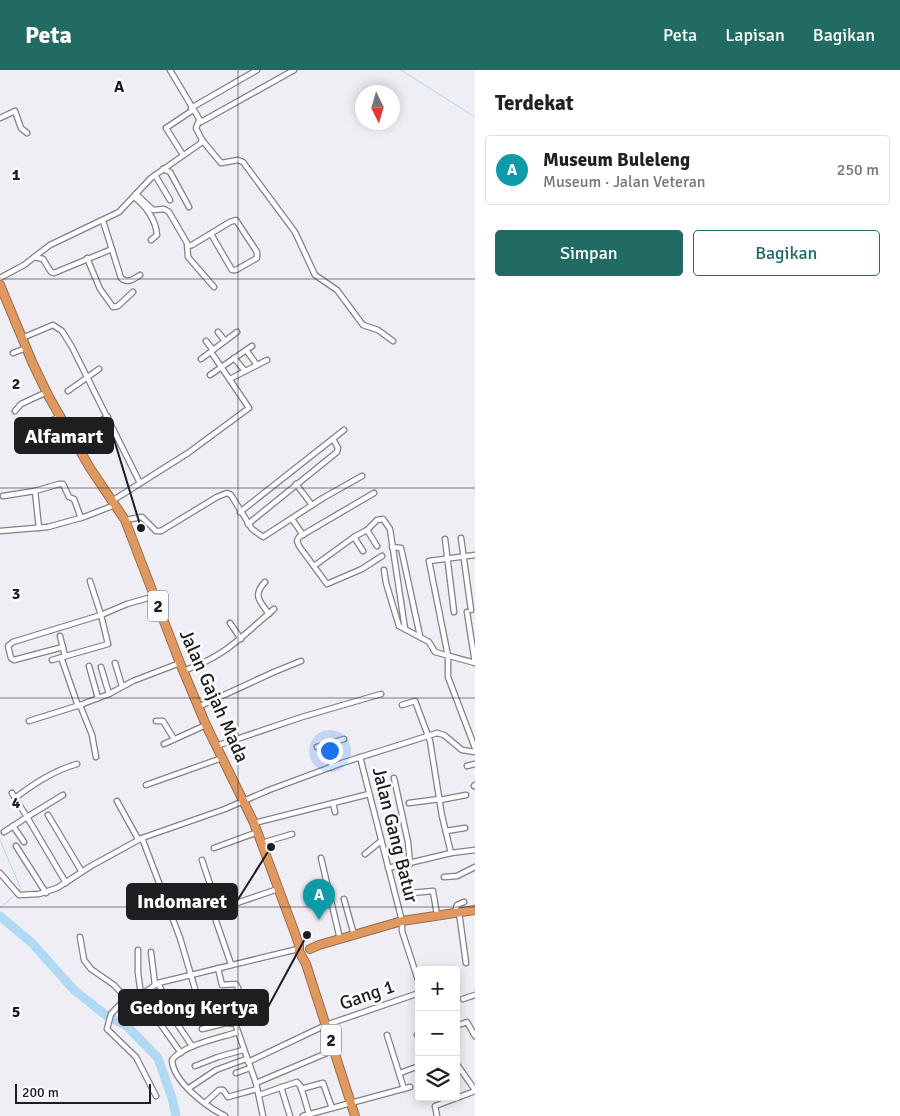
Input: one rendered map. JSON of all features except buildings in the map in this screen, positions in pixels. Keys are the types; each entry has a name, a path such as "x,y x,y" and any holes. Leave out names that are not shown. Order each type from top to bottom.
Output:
{"highway":[{"name":"Jalan Gajah Mada","path":"1,290 47,392 90,468 125,520 198,708 258,832 296,936 304,948 306,964 355,1116"},
{"path":"304,948 402,921 475,910"}],"street":[{"path":"170,70 199,121"},
{"path":"183,155 166,128 192,109 257,70"},
{"path":"199,121 204,121 294,70"},
{"path":"0,118 15,111 21,128 27,133"},
{"path":"199,121 196,128 202,140 222,163 240,161 246,165 294,232 315,274 340,293 352,313 363,326 378,330 393,341"},
{"path":"0,278 18,269 50,245 120,212 145,183 163,168 198,145 202,140"},
{"path":"163,168 170,172 189,207"},
{"path":"155,175 170,200"},
{"path":"135,196 146,208 157,230 157,235 150,240"},
{"path":"135,196 153,210 168,210 181,230 188,246 188,258 214,287"},
{"path":"103,220 119,274 123,280 129,280 140,275"},
{"path":"188,246 230,222 237,221 257,252 257,258 236,270 232,270 211,234"},
{"path":"34,257 43,259 52,273 112,249"},
{"path":"87,258 100,289 113,307 118,306 133,292"},
{"path":"22,338 50,326 58,327 69,342 140,483"},
{"path":"218,332 225,341"},
{"path":"201,359 237,332"},
{"path":"0,530 48,527 81,518 114,503 140,483 188,453 249,408 206,341"},
{"path":"210,375 252,346"},
{"path":"13,353 26,348"},
{"path":"246,350 257,365"},
{"path":"234,358 245,371"},
{"path":"230,379 267,360"},
{"path":"68,391 98,369"},
{"path":"15,411 21,404 47,392"},
{"path":"22,426 49,422 60,416"},
{"path":"71,434 108,417"},
{"path":"240,512 344,430"},
{"path":"248,524 337,452 338,448 333,438"},
{"path":"286,476 312,505"},
{"path":"125,520 142,517 155,530 161,530 226,493 231,495 248,524 256,533 263,537 312,505 362,476"},
{"path":"3,496 63,484 69,497 74,499 81,518"},
{"path":"35,491 39,528"},
{"path":"374,493 303,535 298,539 298,544 327,584 362,569 382,556"},
{"path":"292,519 303,535"},
{"path":"314,566 354,537 367,530 377,520 383,519 390,530 405,629"},
{"path":"367,530 377,546"},
{"path":"354,537 363,551"},
{"path":"384,570 399,626 429,642 435,652 475,663 461,538"},
{"path":"445,540 454,612"},
{"path":"392,547 402,548 420,636"},
{"path":"475,555 429,561 448,656 448,677 475,750"},
{"path":"52,660 108,644 108,638 90,581"},
{"path":"265,582 258,589 258,595 269,614"},
{"path":"63,647 14,660 10,658 8,646 13,642 155,596"},
{"path":"183,671 200,666 222,654 274,609"},
{"path":"230,623 241,639"},
{"path":"60,636 63,657 79,705 92,735 96,757"},
{"path":"198,708 301,661"},
{"path":"115,663 122,686"},
{"path":"29,721 109,694 122,686 180,663"},
{"path":"89,666 98,698"},
{"path":"101,667 109,694"},
{"path":"216,746 302,717 381,694"},
{"path":"402,705 415,701 428,736 451,853"},
{"path":"156,721 163,722 174,739"},
{"path":"164,744 206,725"},
{"name":"Jalan Gang Batur","path":"0,873 17,894 27,895 46,892 66,883 140,838 200,818 360,757 439,733 462,750 475,750"},
{"path":"317,747 344,739"},
{"path":"325,745 332,767"},
{"name":"Jalan Gang Batur","path":"360,757 402,921 404,936 415,970"},
{"path":"146,785 222,758"},
{"path":"15,798 42,778 62,768 78,764"},
{"path":"467,766 475,764"},
{"path":"394,778 408,842 410,864"},
{"path":"12,793 66,883"},
{"path":"254,823 369,794"},
{"path":"4,832 62,795"},
{"path":"409,803 466,795"},
{"path":"117,801 140,838 180,938 198,999"},
{"path":"333,803 335,812"},
{"path":"48,815 82,872"},
{"path":"13,826 24,842"},
{"path":"446,831 465,828"},
{"path":"214,848 258,832"},
{"path":"262,843 292,834"},
{"path":"365,854 380,841"},
{"path":"16,846 46,892"},
{"path":"388,868 451,853 475,850"},
{"path":"321,858 340,939"},
{"path":"202,860 215,903 218,905 228,906 278,889"},
{"path":"444,877 457,876 475,867"},
{"path":"411,893 433,891 437,915"},
{"path":"344,899 354,935"},
{"path":"464,902 457,905 457,912 466,964"},
{"path":"216,921 231,964"},
{"path":"80,937 84,960 91,969 114,985 126,998"},
{"path":"156,1096 136,1057 108,1031 107,1027 112,1014 126,998 142,994 157,984 231,964 304,948"},
{"path":"138,950 138,973 142,994 149,1008 181,1052"},
{"path":"151,952 157,984 178,1025 192,1046"},
{"path":"202,1029 226,1023 236,1024 247,1020 236,984 222,985 218,968"},
{"name":"Gang 1","path":"248,1063 326,1025 415,994"},
{"path":"463,999 475,995"},
{"path":"460,1025 467,1022 475,1036"},
{"path":"236,1024 243,1050 256,1083 263,1116"},
{"path":"225,1116 205,1104 189,1088 173,1067 173,1059 192,1046 238,1032"},
{"path":"387,1035 404,1089"},
{"path":"195,1066 243,1050"},
{"path":"256,1083 334,1050"},
{"path":"189,1088 216,1070 248,1063"},
{"path":"236,1073 248,1063"},
{"path":"400,1073 415,1067"},
{"path":"437,1116 434,1106 475,1090 460,1069"},
{"path":"259,1095 297,1082 309,1114"},
{"path":"301,1089 323,1083 332,1108"},
{"path":"281,1087 290,1116"},
{"path":"303,1116 410,1087"},
{"path":"205,1104 219,1090 222,1090 229,1097 257,1089"}],"waterway":[{"path":"401,70 475,117"},
{"path":"0,840 21,889 19,891"},
{"path":"0,908 16,894"},
{"path":"0,916 32,943 74,990 107,1016 127,1026 158,1058 172,1098 176,1116"}],"place":[{"name":"Alfamart","path":"141,528"},
{"name":"Indomaret","path":"271,847"},
{"name":"Museum Buleleng","path":"319,920"},
{"name":"Gedong Kertya","path":"307,935"}]}
